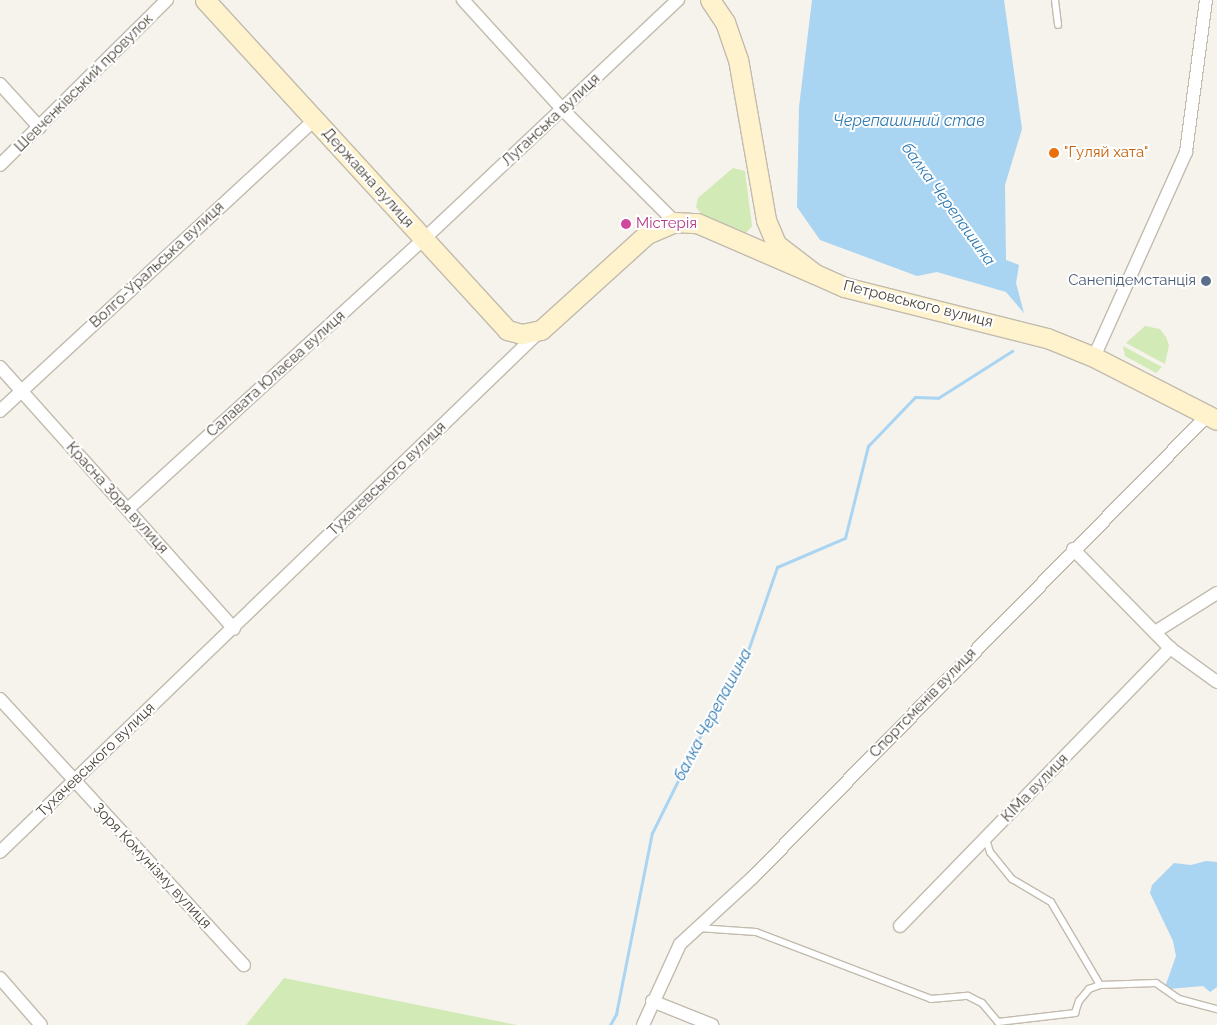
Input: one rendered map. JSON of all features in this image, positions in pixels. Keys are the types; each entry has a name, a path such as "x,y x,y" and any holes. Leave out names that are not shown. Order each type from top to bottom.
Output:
{"main road":[{"name":"Державна вулиця","path":"205,0 508,330 522,334 541,330"},
{"name":"Петровського вулиця","path":"710,0 725,22 738,59 766,220 776,244 815,274 844,287 1047,338 1094,357 1212,418"},
{"name":"Тухачевського вулиця","path":"541,330 647,234 675,222 698,223 815,274"}],"street":[{"name":"Шевченківський провулок","path":"0,165 40,128 167,0"},
{"path":"463,0 563,110 675,222"},
{"name":"Луганська вулиця","path":"424,239 678,0"},
{"path":"1094,357 1186,152 1206,0"},
{"path":"0,84 40,128"},
{"name":"Волго-Уральська вулиця","path":"0,411 315,119"},
{"name":"Салавата Юлаєва вулиця","path":"128,509 424,239"},
{"name":"Тухачевського вулиця","path":"0,852 234,629 541,330"},
{"name":"Красна Зоря вулиця","path":"0,368 234,629"},
{"name":"Спортсменів вулиця","path":"643,1025 652,1001 680,944 752,878 1073,549 1212,418"},
{"path":"1073,549 1170,648 1217,682"},
{"path":"1155,632 1217,593"},
{"name":"КІМа вулиця","path":"900,926 1170,648"},
{"name":"Зоря Комунізму вулиця","path":"0,699 73,782 244,965"},
{"path":"0,978 41,1025"},
{"path":"652,1001 712,1025"}],"lane":[{"path":"1055,0 1058,25"},
{"path":"986,839 990,852 1012,879 1051,902 1100,985"},
{"path":"697,928 756,932 931,999 968,996 982,1003 998,1022 1075,1013 1079,1001 1089,989 1100,985 1156,983 1179,1000 1217,1009"}],"green space":[{"path":"733,168 745,171 752,226 746,233 702,215 696,207 698,198"},
{"path":"1145,326 1160,329 1166,337 1169,345 1165,364 1126,343"},
{"path":"1123,346 1162,367 1156,373 1125,356"},
{"path":"284,978 517,1025 246,1025"}],"water":[{"name":"Черепашиний став","path":"812,0 1004,0 1022,129 1005,185 1006,260 1019,265 1016,283 1024,313 1006,292 937,272 917,276 820,240 797,207 799,107"},
{"path":"1206,861 1217,862 1217,987 1210,992 1203,986 1169,989 1165,987 1176,956 1173,941 1150,893 1152,885 1174,863 1191,865"}],"waterway":[{"name":"балка Черепашина","path":"610,1025 616,1014 652,833 698,740 744,662 777,567 845,538 868,446 915,397 938,398 1012,351"}],"place":[{"name":"\"Гуляй хата\"","path":"1054,153"},
{"name":"Містерія","path":"626,224"},
{"name":"Санепідемстанція","path":"1206,281"}]}
